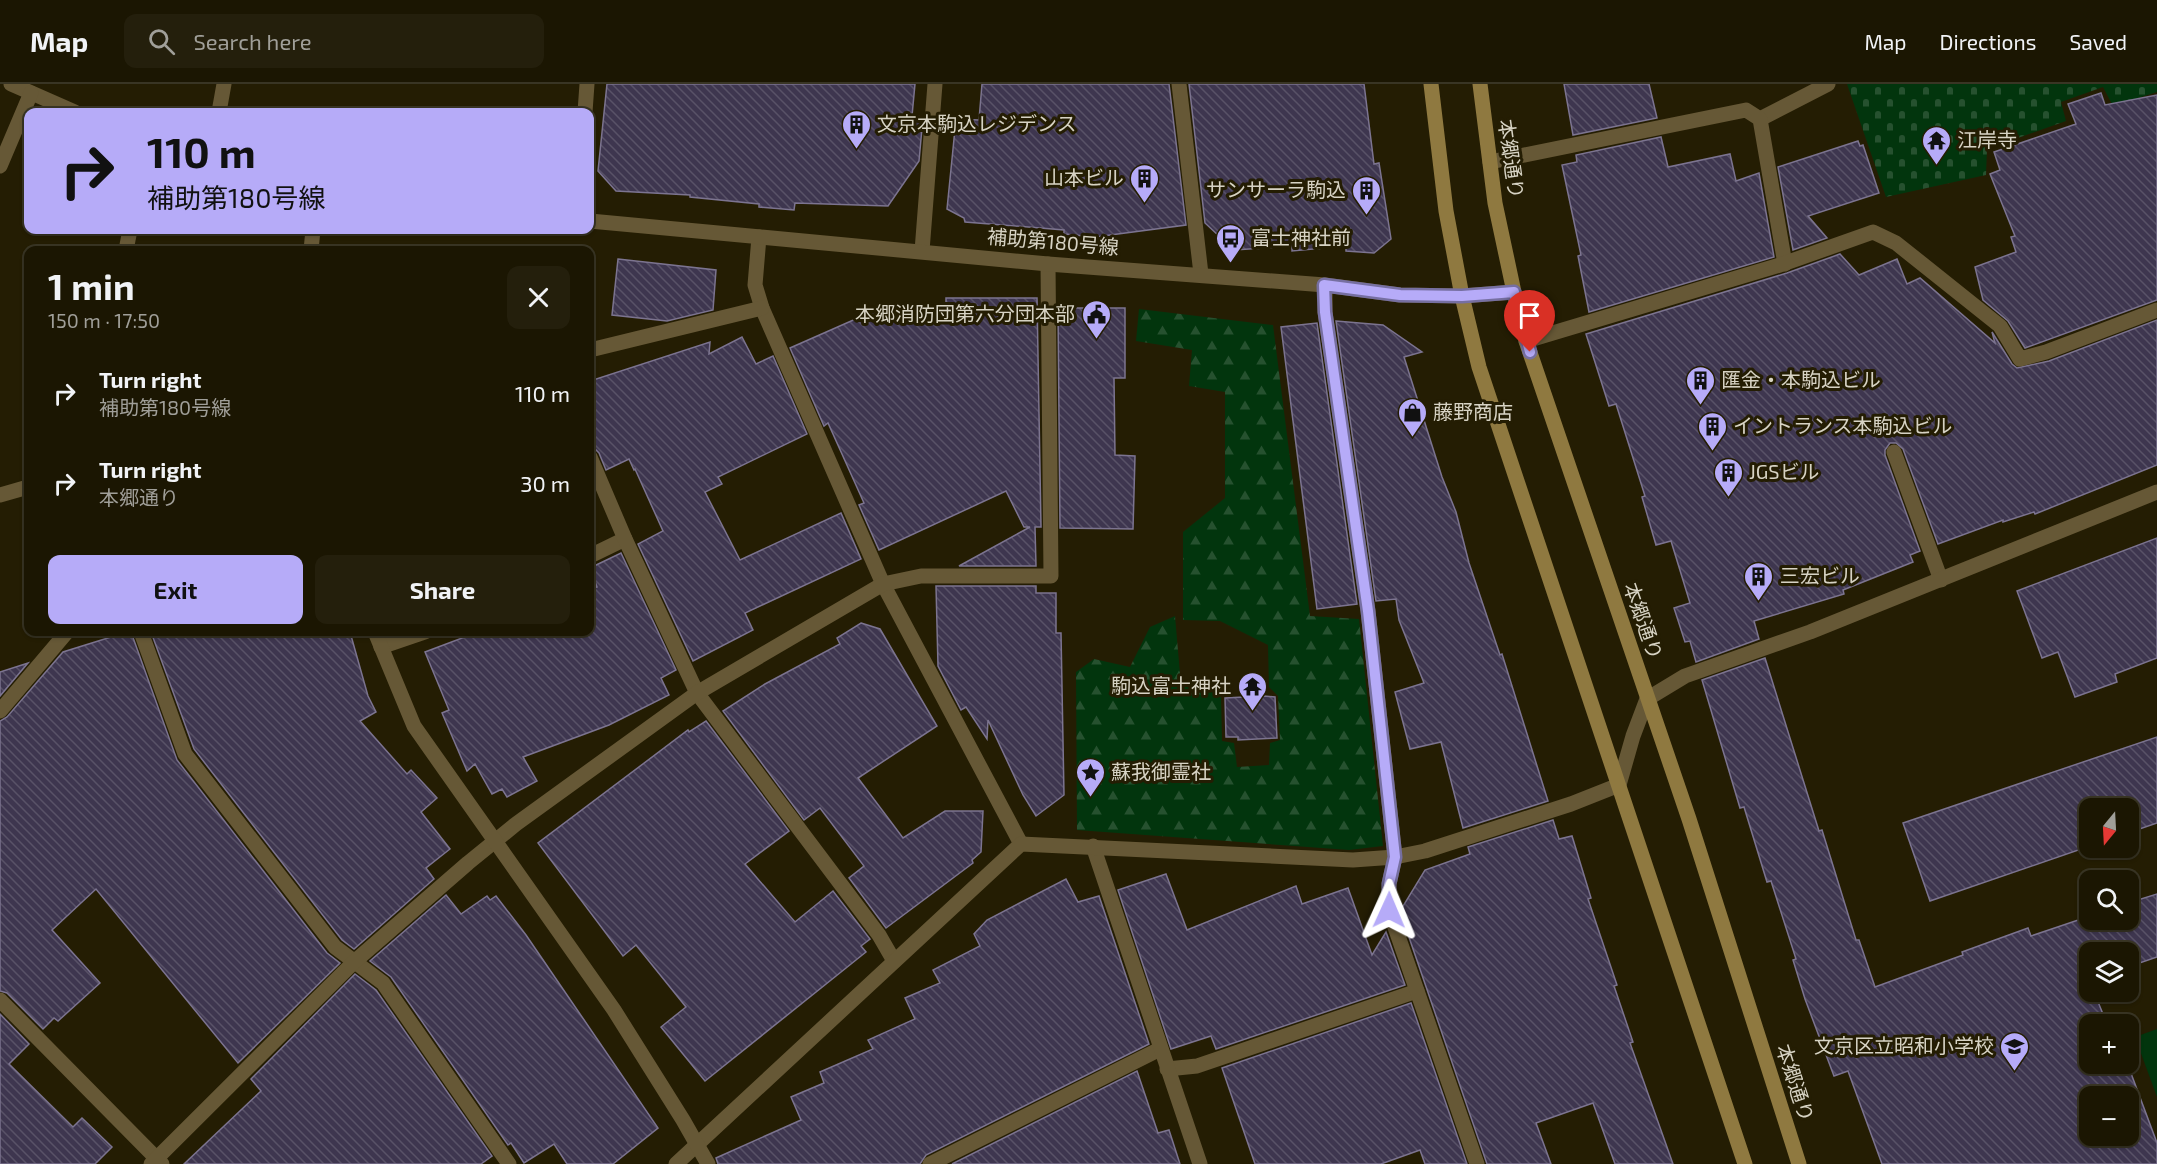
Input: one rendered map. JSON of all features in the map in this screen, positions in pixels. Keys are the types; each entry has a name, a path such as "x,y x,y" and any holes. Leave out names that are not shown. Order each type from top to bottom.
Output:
{"main road":[{"path":"1431,84 1446,212 1462,296 1479,367 1745,1164"},
{"name":"本郷通り","path":"1480,84 1495,203 1526,341 1689,819 1799,1164"}],"street":[{"path":"11,84 66,108"},
{"path":"220,108 224,84"},
{"path":"585,108 587,84"},
{"path":"922,252 935,84"},
{"path":"1179,84 1201,274"},
{"path":"1760,119 1828,84"},
{"path":"25,108 31,93"},
{"path":"0,166 24,109"},
{"path":"1490,162 1746,110 1760,119 1785,264"},
{"name":"補助第180号線","path":"594,221 1048,264 1324,285 1400,295 1462,296 1514,292"},
{"path":"1526,341 1785,264 1873,232 1896,243 2000,326 2020,359 2046,352 2157,310"},
{"path":"759,237 755,285 762,308 883,584 1021,844"},
{"path":"0,1000 156,1162 354,962 495,841 697,693 883,584 921,576 1051,576 1048,264"},
{"path":"1324,285 1325,312 1368,611 1395,857 1389,884 1389,910 1477,1164"},
{"path":"594,349 762,308"},
{"path":"1894,452 1941,580"},
{"path":"594,466 625,539 697,693 879,935 894,961"},
{"path":"0,495 24,488"},
{"path":"676,1164 1021,844 1353,860 1395,857 1425,851 1571,804 1619,785 1647,699 1685,676 1810,632 2157,492"},
{"path":"594,553 625,539"},
{"path":"0,711 64,636"},
{"path":"142,636 185,754 335,946 383,983 509,1164"},
{"path":"377,636 414,726 614,1010 708,1164"},
{"path":"381,647 413,636"},
{"path":"1093,846 1200,1164"},
{"path":"1167,1069 1197,1065 1417,991"},
{"path":"930,1164 1160,1049"}],"green space":[{"path":"1847,84 2157,84 2157,92 2113,106 2103,87 2061,102 2066,121 1987,149 1986,175 1886,197"},
{"path":"1139,309 1273,325 1310,616 1359,619 1383,846 1349,850 1077,830 1076,672 1094,659 1130,667 1150,627 1175,616 1181,685 1230,689 1221,696 1222,741 1234,743 1237,767 1269,765 1270,743 1280,740 1278,696 1269,687 1268,645 1220,621 1183,620 1183,532 1225,498 1225,392 1189,386 1192,350 1136,341"},
{"path":"2157,1029 2157,1097 2139,1048 2139,1036"}],"building":[{"path":"607,84 915,84 912,116 923,117 919,161 888,206 795,203 794,210 759,207 759,204 690,197 690,195 616,191 598,171"},
{"path":"982,84 1169,84 1186,225 1095,237 1064,234 1064,230 965,222 964,218 947,209 956,119 979,120"},
{"path":"1189,84 1364,84 1374,164 1379,163 1391,239 1374,253 1346,251 1346,246 1292,251 1292,246 1234,250 1205,223"},
{"path":"1564,84 1649,84 1657,118 1573,135"},
{"path":"2101,93 2105,105 2157,95 2157,300 2025,348 2008,321 1983,300 1975,267 2016,252 2011,237 2015,236 1990,174 2000,170 1994,152 2076,124 2068,104"},
{"path":"1661,137 1668,167 1730,154 1736,181 1759,173 1774,257 1589,312 1578,256 1581,255 1562,165 1577,162 1576,155"},
{"path":"1858,141 1860,146 1863,145 1879,193 1808,216 1827,238 1793,250 1778,167"},
{"path":"1840,254 1859,275 1897,259 1907,284 1920,278 1995,343 1992,332 2012,364 2017,368 2049,361 2157,320 2157,465 2035,514 2034,512 2003,522 2003,520 1938,544 1903,449 1896,443 1890,443 1885,450 1885,455 1920,551 1910,555 1913,562 1843,590 1844,594 1754,621 1759,639 1696,662 1690,641 1685,642 1674,608 1690,603 1671,541 1656,545 1642,497 1645,496 1616,404 1609,406 1586,334 1787,273"},
{"path":"618,259 716,270 713,310 667,321 612,315"},
{"path":"946,298 1037,298 1041,527 1035,527 1036,566 959,566 1030,527 1024,527 1006,491 879,550 859,505 864,503 828,423 824,426 790,348 876,310 946,310"},
{"path":"1058,308 1125,308 1125,378 1114,378 1115,455 1135,456 1133,529 1060,528"},
{"path":"1336,321 1383,325 1422,352 1404,357 1548,801 1463,828 1441,742 1410,749 1395,692 1424,683 1399,620 1396,599 1376,601"},
{"path":"1317,323 1357,604 1317,609 1281,327"},
{"path":"742,337 756,364 773,356 807,434 718,477 722,484 705,492 740,560 841,513 861,559 745,613 753,630 693,661 638,544 663,531 635,469 629,459 606,470 599,453 594,449 594,380 710,342 709,354"},
{"path":"2157,538 2157,658 2115,674 2117,682 2075,697 2058,652 2042,658 2017,591"},
{"path":"621,553 676,670 661,678 669,695 609,725 523,757 537,781 507,797 502,789 492,794 475,764 467,771 442,713 449,710 425,652 467,636 594,636 594,588 597,587 594,579 594,566"},
{"path":"936,586 1036,586 1036,593 1056,593 1056,633 1061,633 1064,795 1036,816 1023,795 988,720 987,739 966,707 961,710 938,666"},
{"path":"861,623 880,629 937,726 858,778 903,838 945,811 983,811 981,852 972,860 973,863 886,928 849,878 864,866 820,808 804,820 723,711 765,684 840,644 837,638"},
{"path":"114,636 132,636 177,760 327,953 340,963 238,1063 96,889 52,930 100,983 58,1021 54,1018 43,1029 7,993 0,991 0,721 7,717 63,652"},
{"path":"152,636 351,636 368,696 376,712 360,721 407,774 411,770 437,798 421,812 450,849 426,868 434,879 354,949 342,940 194,749"},
{"path":"1765,658 1819,831 1822,830 1856,940 1859,940 1875,987 1963,955 1962,952 2028,928 2031,936 2079,920 2079,930 2139,930 2139,900 2157,894 2157,957 2139,963 2139,942 2079,942 2079,1002 2098,1002 2103,1014 2079,1014 2079,1074 2131,1074 2136,1086 2079,1086 2079,1146 2139,1146 2139,1095 2157,1143 2157,1164 1882,1164 1848,1071 1834,1076 1805,999 1793,960 1796,959 1771,881 1767,882 1744,807 1740,808 1702,680"},
{"path":"28,663 0,696 0,672"},
{"path":"1275,697 1277,738 1238,740 1238,737 1226,737 1225,698"},
{"path":"706,721 789,831 745,864 795,922 833,891 870,939 861,946 866,952 705,1081 661,1027 686,1007 636,945 623,956 538,843 688,730 689,732"},
{"path":"2157,737 2157,823 2139,829 2139,798 2079,798 2079,850 1930,901 1903,823"},
{"path":"1553,820 1559,839 1572,836 1591,898 1588,899 1617,985 1614,986 1633,1042 1630,1043 1673,1164 1615,1164 1593,1103 1536,1123 1551,1164 1487,1164 1400,911 1425,870 1470,854 1468,847"},
{"path":"1166,874 1187,930 1296,886 1302,904 1348,888 1372,955 1386,932 1405,985 1216,1049 1211,1036 1171,1049 1118,890"},
{"path":"1066,879 1078,902 1099,896 1149,1044 926,1155 920,1164 718,1164 716,1158 801,1120 791,1097 824,1083 820,1072 873,1049 868,1040 915,1019 905,998 940,983 933,970 980,946 974,934 987,920"},
{"path":"446,895 461,914 487,896 490,900 496,896 526,935 658,1128 613,1164 567,1164 554,1144 524,1163 511,1143 508,1145 391,977 370,961"},
{"path":"355,974 376,990 492,1156 481,1164 184,1164 261,1091 251,1079"},
{"path":"1411,1003 1467,1164 1425,1164 1420,1150 1381,1164 1255,1164 1222,1068"},
{"path":"0,1014 29,1044 9,1064 73,1127 82,1118 112,1147 95,1164 0,1164"},
{"path":"1137,1071 1158,1133 1169,1130 1180,1164 952,1164"}],"place":[{"name":"文京本駒込レジデンス","path":"856,150"},
{"name":"江岸寺","path":"1936,166"},
{"name":"山本ビル","path":"1145,204"},
{"name":"サンサーラ駒込","path":"1367,216"},
{"name":"富士神社前","path":"1230,264"},
{"name":"本郷消防団第六分団本部","path":"1096,340"},
{"name":"匯金・本駒込ビル","path":"1700,406"},
{"name":"藤野商店","path":"1412,438"},
{"name":"イントランス本駒込ビル","path":"1712,452"},
{"name":"JGSビル","path":"1728,498"},
{"name":"三宏ビル","path":"1759,602"},
{"name":"駒込富士神社","path":"1252,712"},
{"name":"蘇我御霊社","path":"1090,798"},
{"name":"文京区立昭和小学校","path":"2015,1072"}],"route":[{"path":"1389,910 1389,884 1395,857 1368,611 1325,312 1324,285 1400,295 1462,296 1514,292 1530,352"}]}
